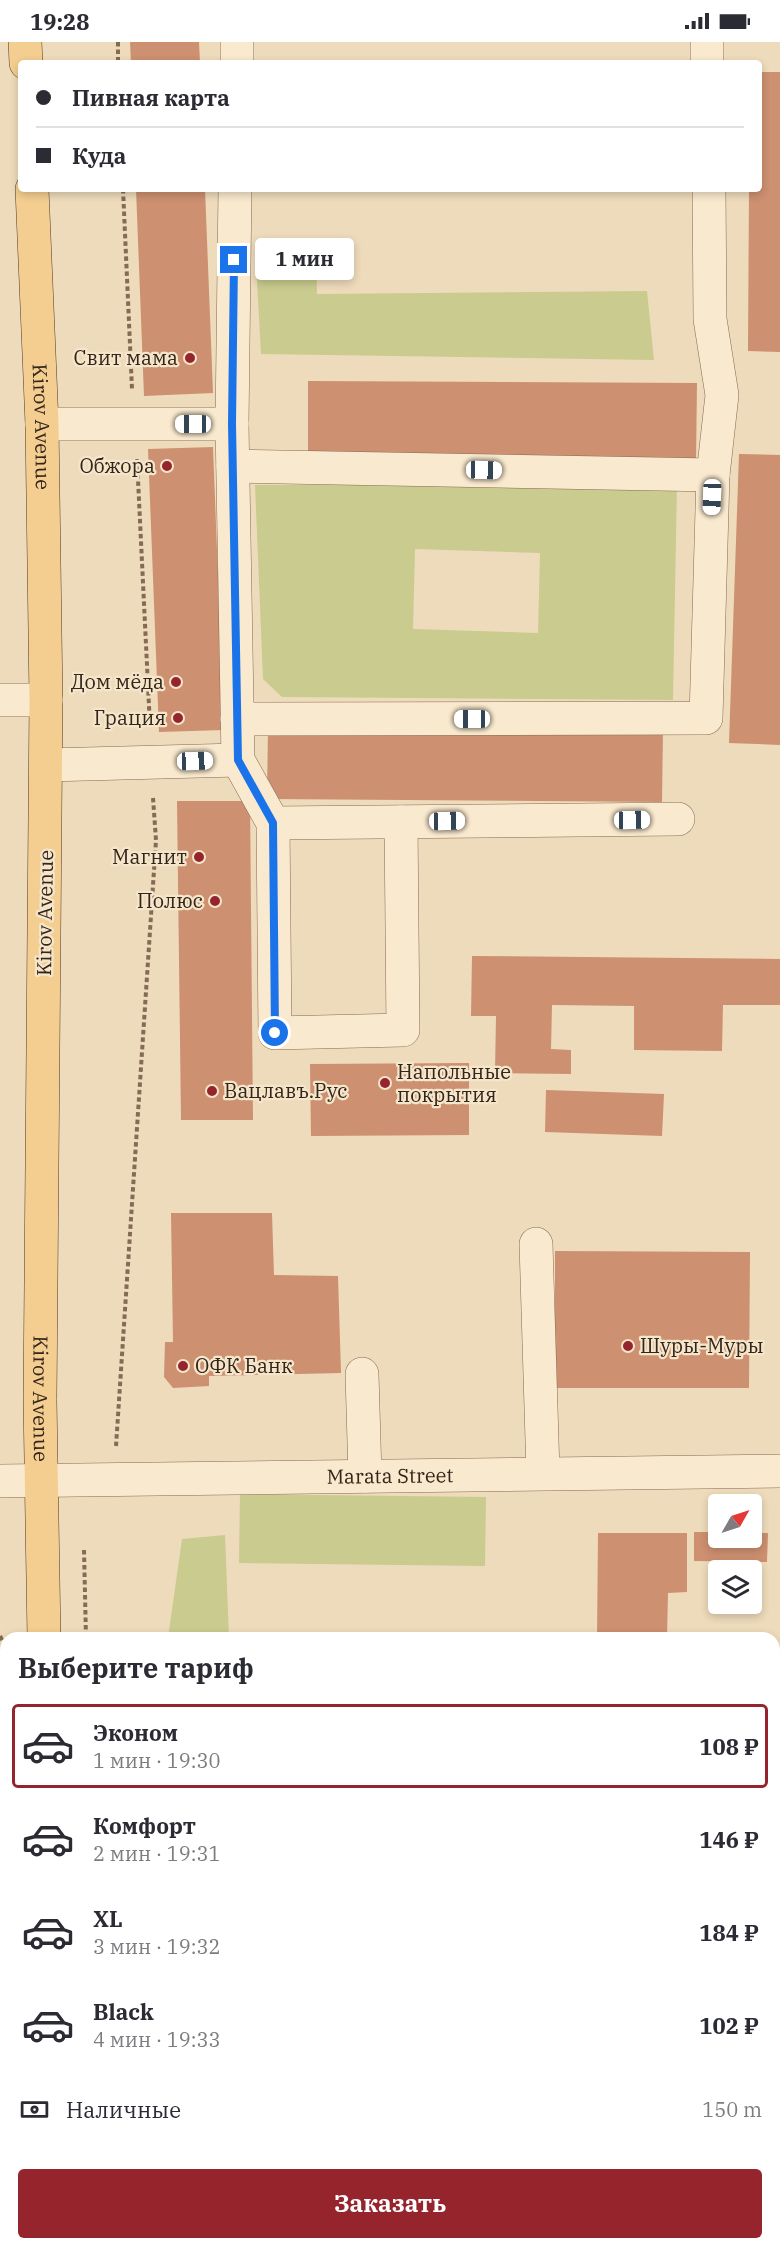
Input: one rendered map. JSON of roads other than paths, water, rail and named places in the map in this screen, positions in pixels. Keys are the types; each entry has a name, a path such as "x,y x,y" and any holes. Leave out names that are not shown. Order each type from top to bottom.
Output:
{"main road":[{"path":"25,42 26,60"},
{"name":"Kirov Avenue","path":"32,192 42,424 47,765 40,1400 44,1632"}],"street":[{"path":"237,42 237,60"},
{"path":"707,42 707,60"},
{"path":"235,192 232,424 238,760 273,823 275,1033 403,1030 401,822"},
{"path":"237,719 706,718 713,475 722,395 710,319 709,192"},
{"path":"42,424 232,424"},
{"path":"233,465 713,475"},
{"path":"0,700 46,700"},
{"path":"47,765 238,760"},
{"path":"273,823 678,819"},
{"path":"536,1244 543,1473"},
{"path":"362,1374 364,1476"},
{"name":"Marata Street","path":"0,1481 780,1471"}],"place":[{"name":"Свит мама","path":"190,358"},
{"name":"Обжора","path":"167,466"},
{"name":"Дом мёда","path":"176,682"},
{"name":"Грация","path":"178,718"},
{"name":"Магнит","path":"199,857"},
{"name":"Полюс","path":"215,901"},
{"name":"Напольные покрытия","path":"385,1083"},
{"name":"Вацлавъ.Рус","path":"212,1091"},
{"name":"Шуры-Муры","path":"628,1346"},
{"name":"ОФК Банк","path":"183,1366"}]}
